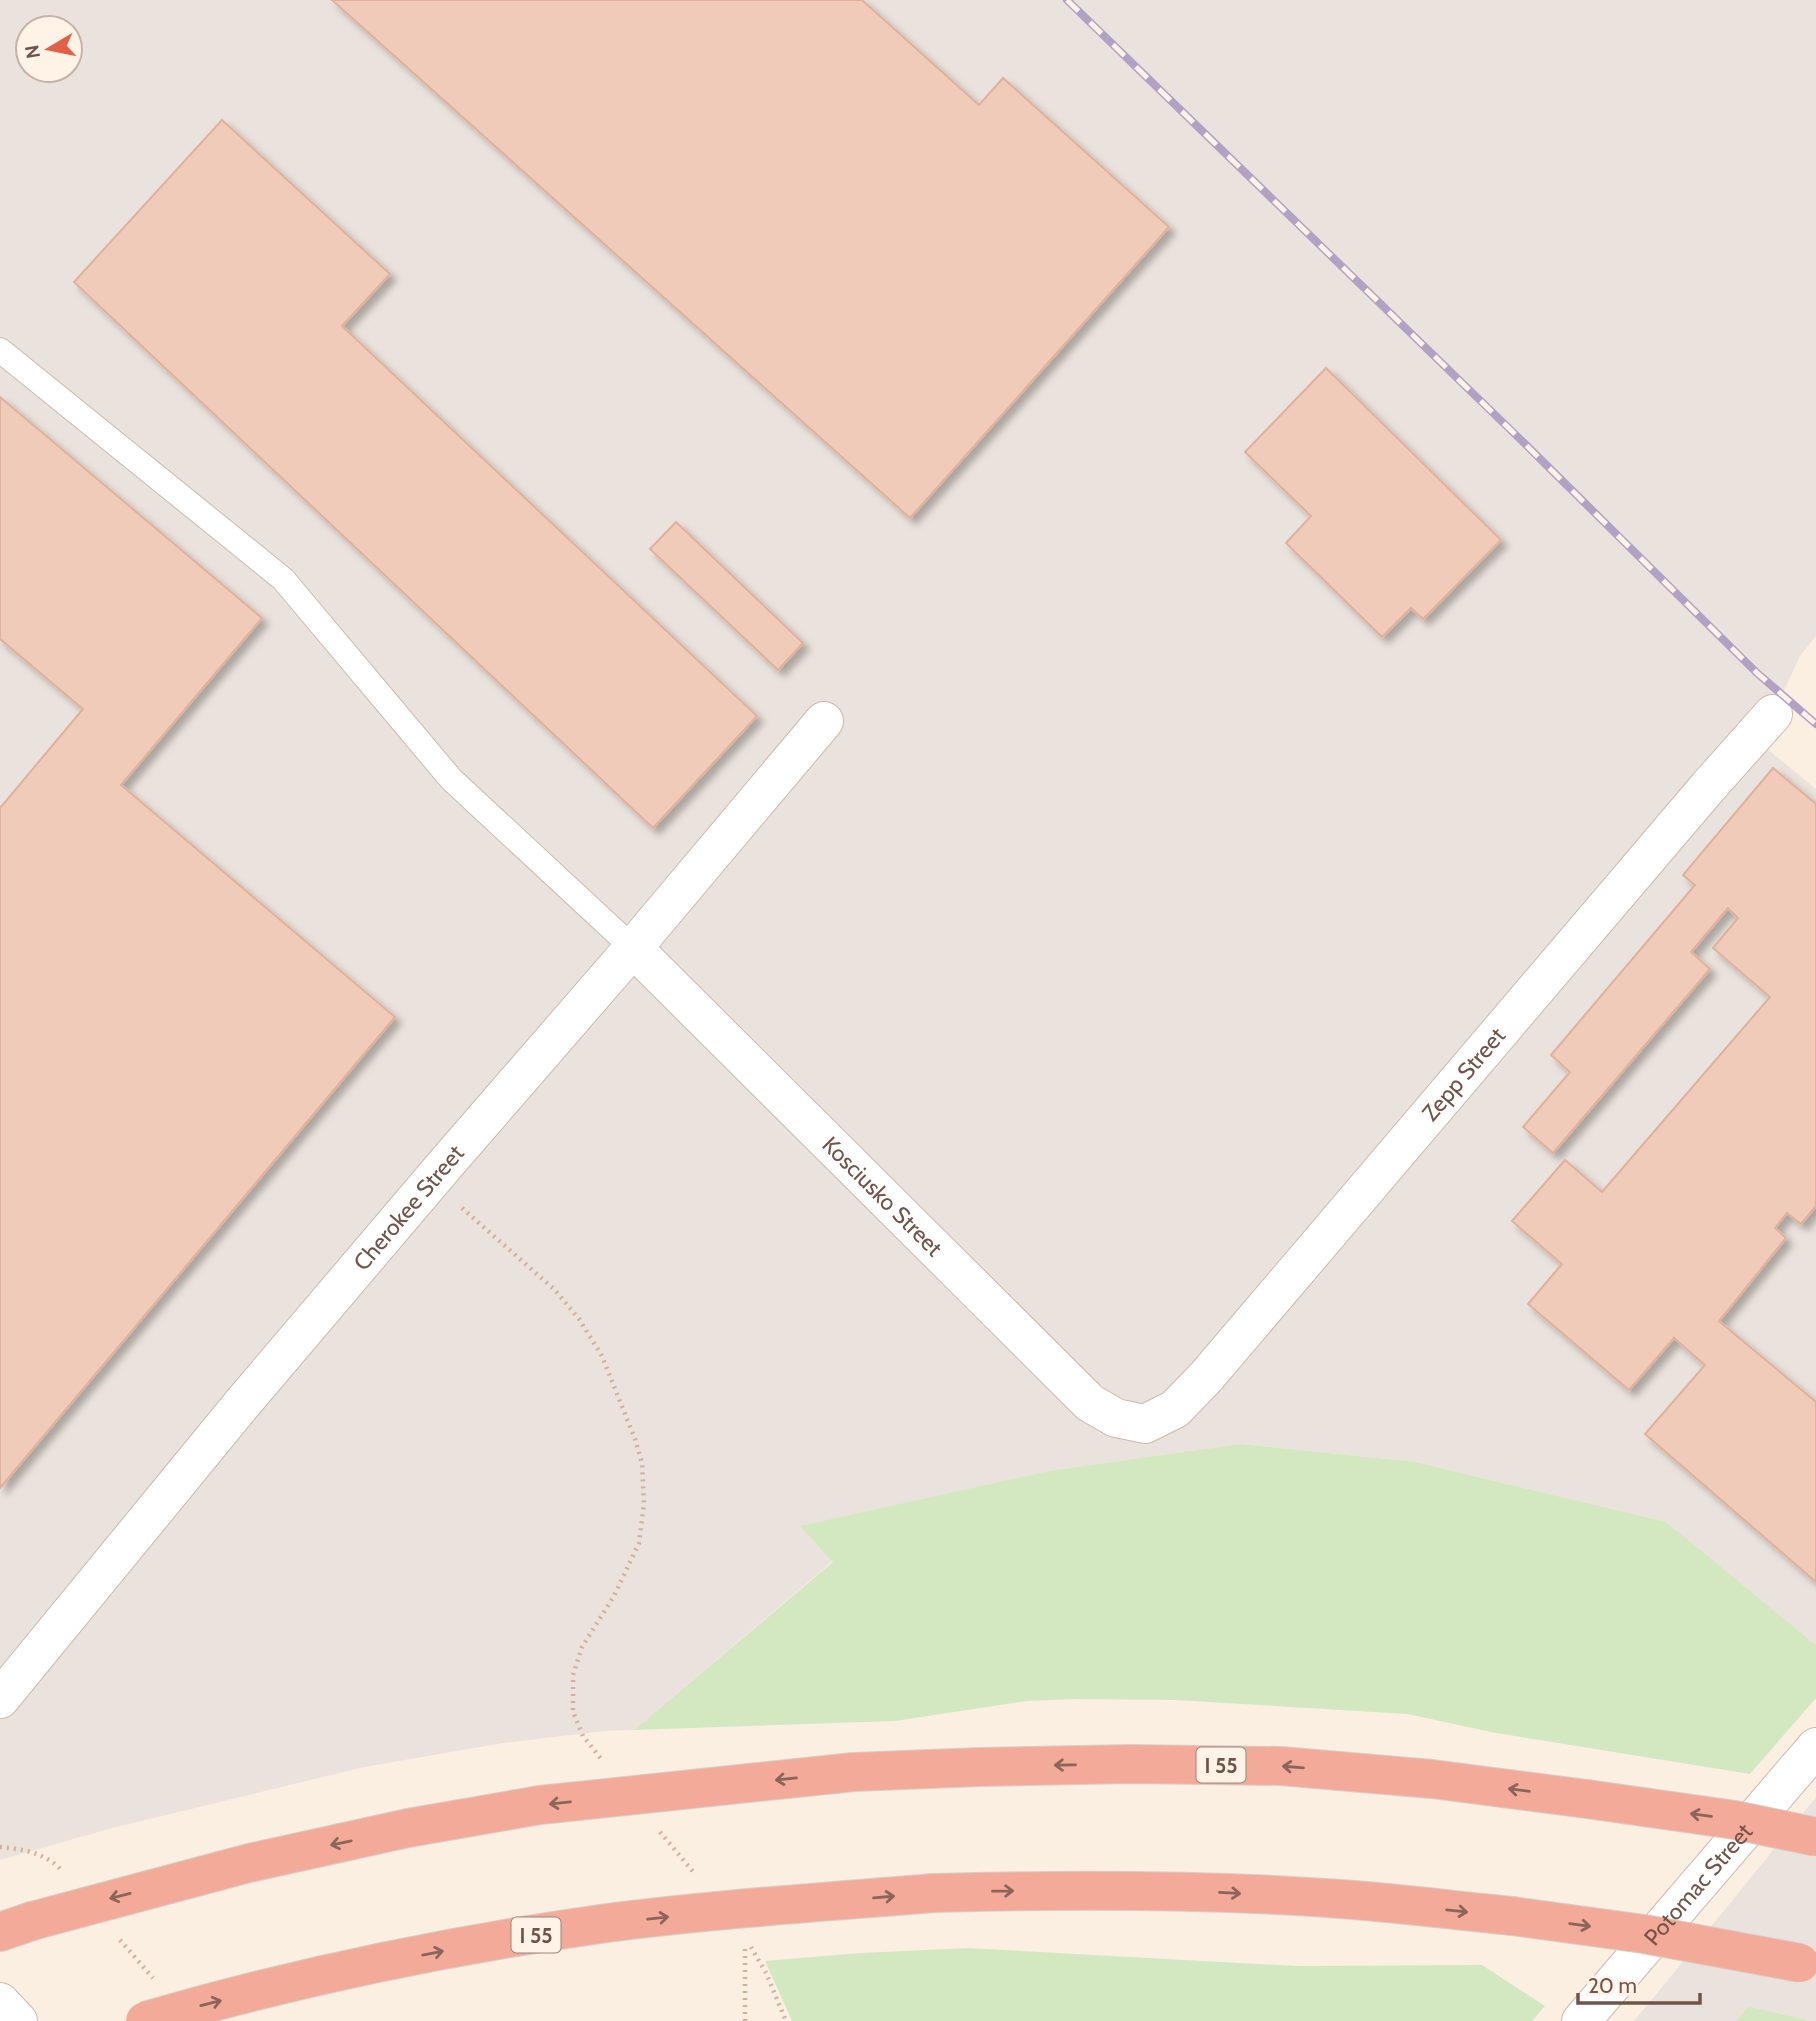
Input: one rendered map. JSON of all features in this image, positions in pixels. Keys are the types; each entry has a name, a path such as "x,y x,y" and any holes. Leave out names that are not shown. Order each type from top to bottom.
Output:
{"highway":[{"name":"I 55","path":"11,1927 249,1863 408,1828 540,1805 854,1772 1104,1765 1281,1766 1432,1779 1587,1799 1735,1820 1816,1837"},
{"name":"I 55","path":"145,2021 320,1976 607,1923 934,1893 1057,1890 1206,1892 1353,1900 1512,1916 1644,1934 1808,1965"}],"street":[{"name":"Zepp Street","path":"1145,1424 1175,1409 1206,1377 1773,714"},
{"name":"Cherokee Street","path":"0,1699 232,1416 824,721"},
{"name":"Kosciusko Street","path":"633,948 1090,1402 1116,1418 1145,1424"},
{"name":"Potomac Street","path":"1581,2021 1816,1747"},
{"path":"0,2002 18,2021"}],"lane":[{"path":"0,350 284,579 451,779 633,948"}],"path":[{"path":"444,1166 461,1207 555,1290 579,1319 602,1356 635,1438 642,1463 644,1504 639,1543 614,1596 582,1647 573,1675 573,1712 583,1736 609,1768"},
{"path":"660,1831 702,1884"},
{"path":"745,1936 745,2021"},
{"path":"750,1945 766,1973 786,2021"}],"shaded area":[{"path":"0,0 1816,0 1816,636 1800,656 1760,743 1816,789 1816,1645 1665,1522 1416,1462 1241,1444 1050,1472 801,1526 833,1561 634,1730 503,1743 364,1767 112,1828 0,1860"},
{"path":"1816,1797 1816,2021 1634,2021 1654,1997"}],"green space":[{"path":"1241,1444 1416,1462 1666,1522 1816,1645 1816,1698 1750,1774 1496,1733 1407,1714 1175,1700 1027,1701 895,1721 634,1730 833,1562 800,1526 1050,1471"},
{"path":"968,1948 1296,1966 1482,1965 1545,2006 1532,2021 792,2021 765,1961"},
{"path":"1749,2007 1755,2008 1809,2021 1736,2021"}],"building":[{"path":"332,0 862,0 979,105 1003,78 1169,227 910,518"},
{"path":"222,120 390,274 342,326 757,716 653,828 74,282"},
{"path":"1326,368 1501,540 1423,619 1411,608 1382,637 1286,543 1311,516 1245,452"},
{"path":"0,397 262,618 121,785 395,1017 0,1488 0,808 83,709 0,639"},
{"path":"676,522 803,643 778,670 650,549"},
{"path":"1773,768 1816,804 1816,1206 1801,1224 1787,1213 1775,1228 1786,1238 1719,1321 1816,1402 1816,1582 1645,1434 1705,1365 1674,1338 1629,1390 1528,1304 1562,1264 1512,1221 1565,1160 1602,1192 1770,997 1713,948 1738,918 1728,908 1691,952 1710,969 1553,1153 1523,1127 1570,1072 1551,1055 1695,885 1683,875"}],"railway":[{"path":"1067,0 1757,673 1816,724"}]}
